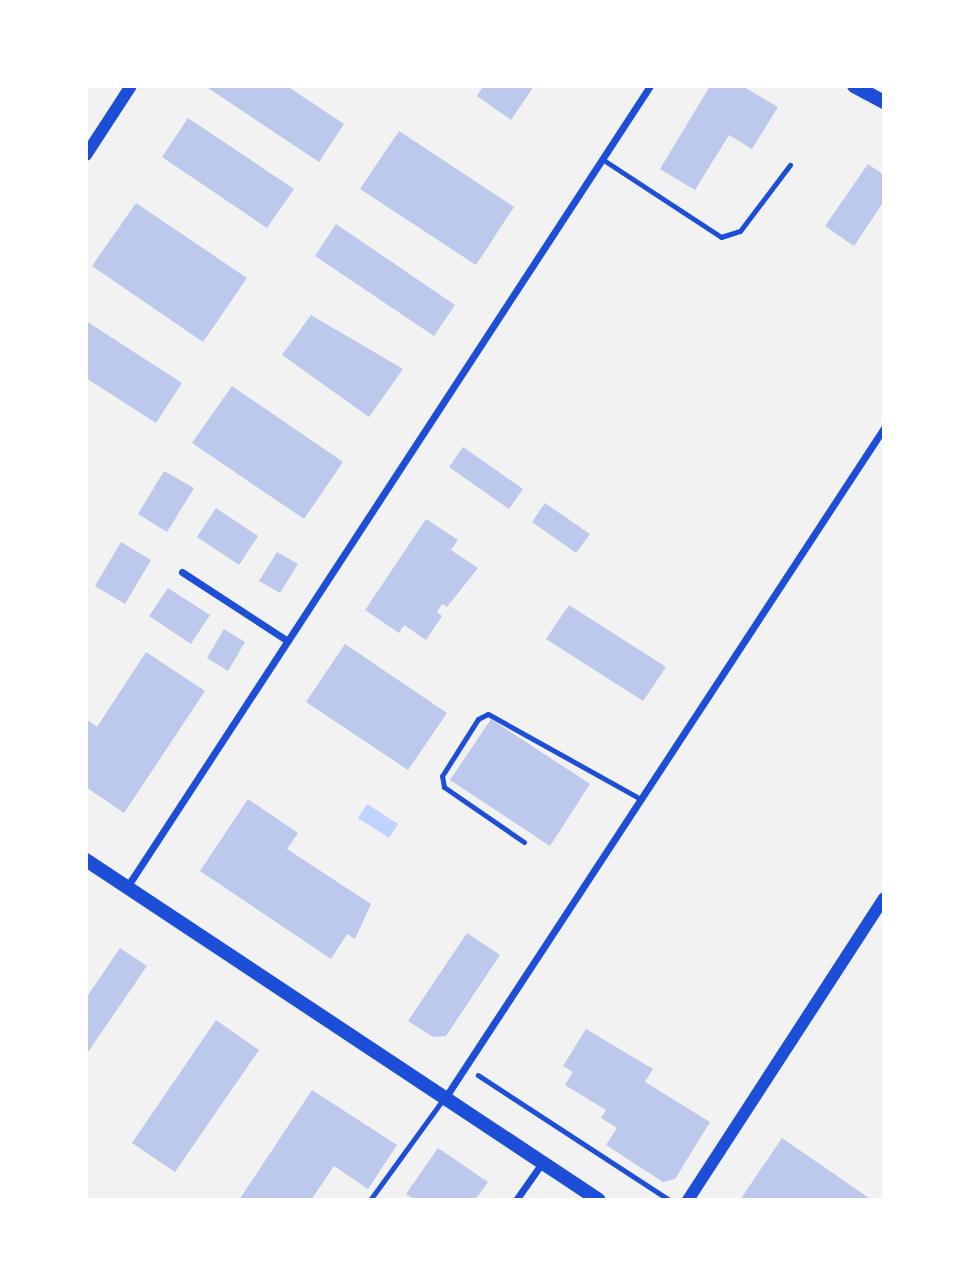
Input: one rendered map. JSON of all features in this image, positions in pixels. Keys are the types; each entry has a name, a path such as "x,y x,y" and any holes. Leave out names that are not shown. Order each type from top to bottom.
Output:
{"main road":[{"path":"854,86 884,102"},
{"path":"86,860 599,1200"}],"street":[{"path":"86,155 131,86"},
{"path":"127,887 650,86"},
{"path":"444,1098 884,428"},
{"path":"182,572 288,641"},
{"path":"688,1200 884,898"},
{"path":"516,1200 542,1163"}],"lane":[{"path":"602,159 722,237 740,231 790,165"},
{"path":"524,842 444,788 442,776 478,719 488,714 641,799"},
{"path":"370,1200 444,1098"}],"path":[{"path":"465,1068 670,1200"}],"water":[{"path":"367,804 398,824 389,838 358,818"}],"building":[{"path":"205,86 287,86 344,124 319,162"},
{"path":"483,86 534,86 511,120 477,96"},
{"path":"710,86 742,86 778,107 752,149 729,135 695,190 660,169"},
{"path":"188,118 294,189 267,228 162,157"},
{"path":"399,131 514,207 476,265 360,189"},
{"path":"868,164 884,175 884,201 854,246 825,226"},
{"path":"136,203 247,278 203,342 92,266"},
{"path":"336,224 455,305 434,336 315,256"},
{"path":"311,315 403,369 369,417 282,355"},
{"path":"86,321 182,383 156,423 86,378"},
{"path":"232,386 343,462 304,519 192,443"},
{"path":"463,447 523,489 509,509 449,467"},
{"path":"164,471 194,488 167,532 138,514"},
{"path":"545,503 590,534 576,553 532,522"},
{"path":"216,508 258,536 239,565 197,537"},
{"path":"426,519 458,540 451,550 478,568 447,607 442,604 437,612 442,616 426,640 404,625 399,633 365,610"},
{"path":"121,542 151,560 125,604 95,586"},
{"path":"277,552 298,564 280,593 259,581"},
{"path":"168,588 210,615 191,644 149,616"},
{"path":"569,605 666,667 643,701 546,639"},
{"path":"224,629 245,642 228,671 207,658"},
{"path":"345,644 447,713 408,770 306,702"},
{"path":"146,652 205,691 124,813 86,787 86,719 97,727"},
{"path":"491,719 590,784 550,846 450,780"},
{"path":"248,799 298,833 287,849 371,904 355,939 347,934 331,959 200,871"},
{"path":"467,933 500,955 446,1036 433,1037 408,1021"},
{"path":"120,948 147,966 86,1055 86,998"},
{"path":"216,1020 259,1050 175,1172 132,1143"},
{"path":"586,1029 653,1069 645,1082 710,1122 675,1179 663,1182 606,1145 617,1128 601,1118 606,1110 565,1085 573,1072 563,1066"},
{"path":"312,1090 397,1145 368,1189 334,1166 311,1200 239,1200"},
{"path":"782,1138 872,1200 740,1200"},
{"path":"438,1148 488,1182 475,1200 415,1200 406,1194"}]}
